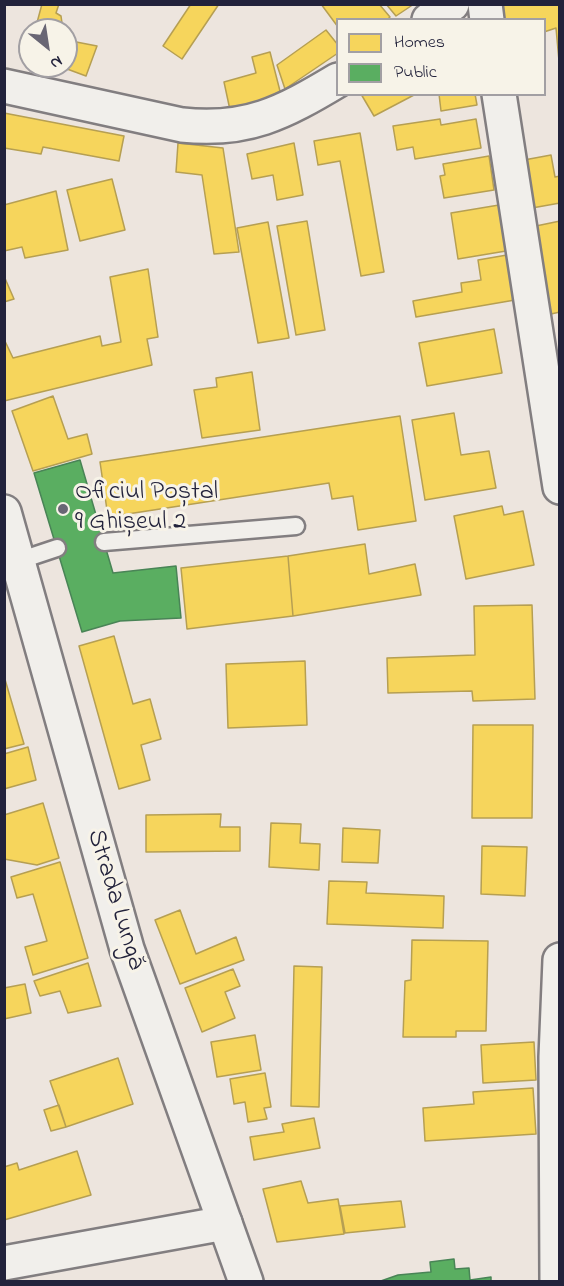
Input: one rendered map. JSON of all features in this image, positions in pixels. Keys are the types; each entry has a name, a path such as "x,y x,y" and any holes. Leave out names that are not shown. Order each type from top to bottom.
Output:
{"street":[{"path":"432,18 452,4"},
{"path":"4,86 209,128 255,121 283,111 336,81"},
{"path":"500,96 560,488"},
{"name":"Strada Lungă","path":"4,512 127,949 246,1281"},
{"path":"557,1281 556,1056 560,960"},
{"path":"4,1263 225,1223"}],"lane":[{"path":"104,542 296,526"},
{"path":"18,561 57,548"}],"building: Homes":[{"path":"42,4 59,4 56,13 61,18 38,18"},
{"path":"191,4 219,4 182,59 163,46"},
{"path":"321,4 379,4 390,17 336,18 336,24"},
{"path":"386,4 414,4 396,16"},
{"path":"496,4 560,4 560,72 556,28 546,31 546,18 500,18"},
{"path":"326,30 336,42 336,54 285,89 277,65"},
{"path":"78,42 97,46 86,76 78,73"},
{"path":"270,52 281,95 230,110 224,82 256,73 252,57"},
{"path":"362,96 412,96 374,116"},
{"path":"439,96 475,96 477,105 441,111"},
{"path":"4,113 124,136 119,161 43,147 41,154 4,148"},
{"path":"440,119 441,125 476,119 481,148 415,159 413,147 397,150 393,126"},
{"path":"360,133 384,272 361,276 340,161 318,165 314,141"},
{"path":"178,143 223,148 239,252 214,254 202,175 176,172"},
{"path":"294,143 303,195 277,200 273,175 252,179 247,154"},
{"path":"551,155 555,177 560,176 560,203 532,208 524,160"},
{"path":"489,156 494,190 444,198 440,176 445,175 443,164"},
{"path":"112,179 125,230 80,241 67,190"},
{"path":"56,191 68,250 25,258 22,247 4,251 4,205"},
{"path":"499,205 506,251 458,259 451,213"},
{"path":"307,221 325,330 296,335 277,226"},
{"path":"560,221 560,312 551,314 536,226"},
{"path":"268,222 289,338 258,343 237,228"},
{"path":"507,255 515,300 416,317 413,301 462,292 461,283 481,280 478,260"},
{"path":"148,269 158,337 147,339 152,365 4,401 4,339 13,358 100,336 102,346 121,342 110,277"},
{"path":"4,276 14,299 4,302"},
{"path":"494,329 502,373 427,386 419,343"},
{"path":"252,372 260,430 202,438 194,390 217,387 216,378"},
{"path":"53,396 68,439 87,434 92,454 33,471 12,411"},
{"path":"454,413 461,455 489,451 496,488 425,500 412,420"},
{"path":"400,416 416,521 358,530 353,496 332,499 329,483 108,517 100,462"},
{"path":"502,506 504,515 523,511 534,565 466,579 454,516"},
{"path":"365,544 369,574 415,564 421,595 293,616 288,556"},
{"path":"288,556 293,616 187,629 181,568"},
{"path":"532,605 535,699 473,701 472,691 388,693 387,658 475,655 474,606"},
{"path":"114,636 133,704 150,699 161,739 141,745 150,780 119,789 79,646"},
{"path":"305,661 307,725 228,728 226,664"},
{"path":"4,676 24,744 4,749"},
{"path":"473,725 533,725 532,818 472,818"},
{"path":"28,747 36,780 4,789 4,754"},
{"path":"43,803 59,858 37,865 4,859 4,815"},
{"path":"221,814 220,827 240,827 240,851 146,852 146,815"},
{"path":"271,823 301,824 300,843 320,844 319,870 269,867"},
{"path":"343,828 380,830 378,863 342,862"},
{"path":"482,846 527,847 525,896 481,894"},
{"path":"60,862 88,958 33,975 25,947 47,941 33,894 17,898 11,877"},
{"path":"329,881 367,882 366,893 444,896 443,928 327,924"},
{"path":"180,910 196,954 236,937 244,960 180,984 155,920"},
{"path":"412,940 488,941 486,1031 456,1031 456,1037 403,1037 405,981 411,980"},
{"path":"88,963 101,1006 68,1013 60,991 40,996 34,981"},
{"path":"294,966 322,967 319,1107 291,1106"},
{"path":"233,969 240,986 225,992 235,1018 202,1032 185,988"},
{"path":"25,984 31,1013 4,1019 4,988"},
{"path":"255,1035 261,1070 217,1077 211,1042"},
{"path":"534,1042 536,1080 483,1083 481,1045"},
{"path":"118,1058 133,1104 66,1127 50,1081"},
{"path":"265,1073 271,1107 264,1108 267,1119 248,1122 245,1102 234,1104 230,1079"},
{"path":"533,1088 536,1134 425,1141 423,1108 474,1104 473,1092"},
{"path":"59,1105 66,1127 51,1131 44,1110"},
{"path":"314,1118 320,1148 254,1160 250,1137 284,1132 282,1124"},
{"path":"77,1151 91,1195 4,1220 4,1167 17,1163 19,1170"},
{"path":"301,1181 308,1203 338,1199 344,1234 277,1242 263,1189"},
{"path":"401,1201 405,1227 345,1233 340,1206"}],"building: Public":[{"path":"80,460 113,573 176,566 181,618 120,621 82,632 34,473"},
{"path":"454,1259 455,1269 469,1268 470,1280 491,1277 491,1282 378,1282 398,1275 431,1272 430,1262"}],"place":[{"name":"Oficiul Poștal 9 Ghișeul 2","path":"63,509"}]}
